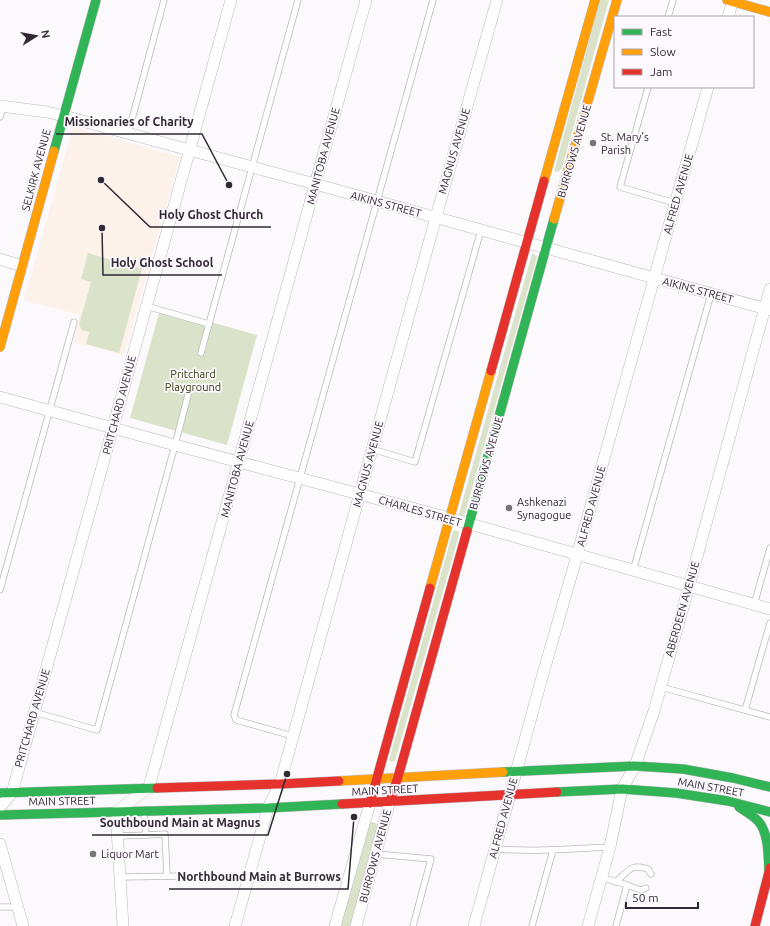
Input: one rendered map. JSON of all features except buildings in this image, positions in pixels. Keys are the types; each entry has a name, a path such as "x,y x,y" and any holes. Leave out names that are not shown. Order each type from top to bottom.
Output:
{"main road":[{"name":"SELKIRK AVENUE","path":"0,347 96,0"},
{"name":"BURROWS AVENUE","path":"370,802 595,0"},
{"name":"BURROWS AVENUE","path":"390,801 617,0"},
{"path":"731,0 770,12"},
{"name":"MAIN STREET","path":"0,793 149,787 280,784 635,766 683,769 733,778 770,787"},
{"name":"MAIN STREET","path":"0,815 268,808 622,789 676,793 728,801 770,812"},
{"path":"728,801 750,815 760,824 765,837 770,870 755,926"}],"street":[{"name":"PRITCHARD AVENUE","path":"0,807 12,793 231,0"},
{"name":"MANITOBA AVENUE","path":"149,787 366,0"},
{"name":"MAGNUS AVENUE","path":"235,926 268,808 280,784 359,494 497,0"},
{"path":"728,16 731,0"},
{"name":"ALFRED AVENUE","path":"474,926 541,681 708,88"},
{"name":"AIKINS STREET","path":"2,106 47,112 64,116 767,309"},
{"path":"0,259 22,266"},
{"name":"ABERDEEN AVENUE","path":"590,925 601,877 610,847 622,789 635,766 654,711 767,309 770,289"},
{"name":"CHARLES STREET","path":"0,396 175,445 449,518 770,609"},
{"path":"123,926 116,812 149,787"},
{"name":"BURROWS AVENUE","path":"356,926 390,801"},
{"name":"BURROWS AVENUE","path":"335,926 370,802"},
{"path":"0,844 23,926"}],"lane":[{"path":"128,134 164,0"},
{"path":"201,353 298,0"},
{"path":"293,736 236,720 234,715 433,0"},
{"path":"668,16 673,0"},
{"path":"648,88 620,187 675,203"},
{"path":"0,117 2,106"},
{"path":"372,449 415,462 481,230"},
{"path":"633,570 711,294"},
{"path":"146,306 209,324"},
{"path":"0,590 74,322"},
{"path":"34,712 97,730 188,395"},
{"path":"754,604 770,548"},
{"path":"745,710 770,623"},
{"path":"661,687 770,717"},
{"path":"144,811 146,835"},
{"path":"117,836 165,834 167,876"},
{"path":"495,849 553,850 610,847"},
{"path":"532,926 553,850"},
{"path":"376,854 431,859 413,926"},
{"path":"616,882 630,868 639,866 648,869 651,874"},
{"path":"120,877 184,876"},
{"path":"601,877 641,890 646,888"},
{"path":"616,926 627,885"},
{"path":"0,907 18,907"}],"shaded area":[{"path":"73,127 180,157 124,355 73,342 80,315 24,300"}],"green space":[{"path":"600,0 609,0 562,168 558,172 554,171"},
{"path":"88,253 142,269 119,353 86,344 89,332 82,330 79,325 91,282 81,279"},
{"path":"532,254 537,257 464,517 458,517"},
{"name":"Pritchard Playground","path":"159,313 209,327 211,322 257,335 227,445 130,418"},
{"path":"455,530 459,532 459,535 395,761 392,762 389,760 453,531"},
{"path":"370,822 374,822 378,825 351,926 339,926"}],"traffic: fast":[{"path":"54,151 96,0"},
{"path":"467,531 554,219"},
{"path":"503,772 635,766 683,769 733,778 770,787"},
{"path":"0,793 157,788"},
{"path":"557,792 622,789 676,793 728,801 770,812"},
{"path":"0,815 268,808 342,804"},
{"path":"739,807 755,818 765,833 769,871"}],"traffic: slow":[{"path":"544,181 595,0"},
{"path":"554,219 617,0"},
{"path":"727,0 770,12"},
{"path":"0,347 54,151"},
{"path":"430,588 491,371"},
{"path":"339,781 503,772"}],"traffic: jam":[{"path":"491,371 544,181"},
{"path":"390,801 467,531"},
{"path":"370,803 430,588"},
{"path":"157,788 339,781"},
{"path":"342,804 557,792"},
{"path":"755,926 770,868"}],"place":[{"name":"St. Mary’s Parish","path":"593,143"},
{"name":"Holy Ghost Church","path":"101,180"},
{"name":"Missionaries of Charity","path":"229,185"},
{"name":"Holy Ghost School","path":"102,228"},
{"name":"Ashkenazi Synagogue","path":"509,508"},
{"name":"Southbound Main at Magnus","path":"287,774"},
{"name":"Northbound Main at Burrows","path":"354,817"},
{"name":"Liquor Mart","path":"93,854"}]}
